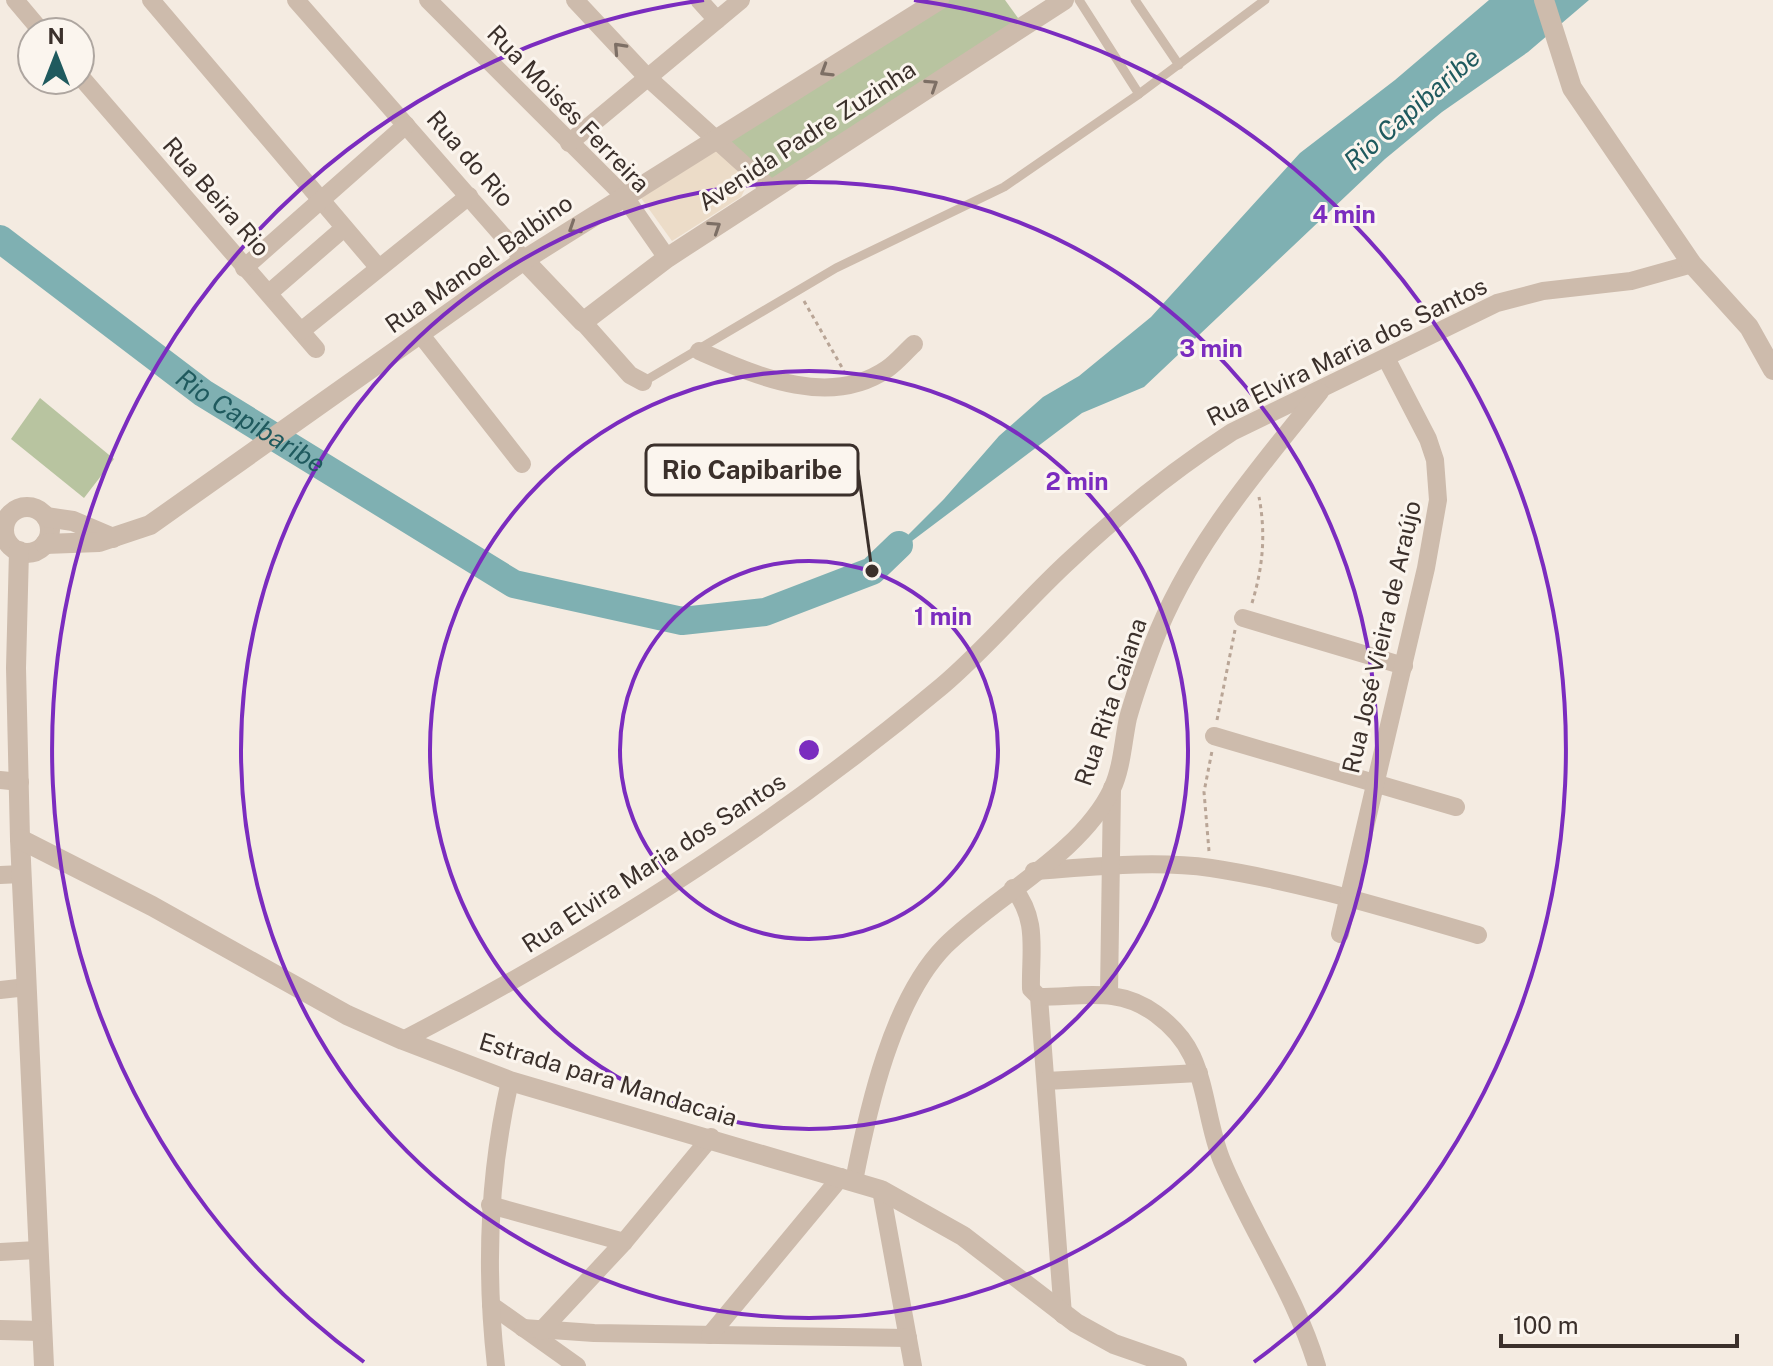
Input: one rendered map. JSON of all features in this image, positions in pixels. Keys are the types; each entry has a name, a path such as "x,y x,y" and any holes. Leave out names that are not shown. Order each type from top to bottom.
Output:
{"street":[{"path":"15,0 28,16"},
{"path":"151,0 378,267"},
{"name":"Rua do Rio","path":"296,0 524,260 630,375 643,382"},
{"name":"Rua Moisés Ferreira","path":"428,0 624,196 667,258"},
{"path":"575,0 647,77 772,190"},
{"path":"699,0 717,20"},
{"path":"569,143 741,0"},
{"name":"Rua Manoel Balbino","path":"45,544 82,545 150,525 524,260 939,0"},
{"name":"Avenida Padre Zuzinha","path":"583,322 667,258 1064,0"},
{"path":"1544,0 1562,68 1572,88 1692,264 1749,327 1773,370"},
{"name":"Rua Beira Rio","path":"96,95 316,349"},
{"path":"244,268 406,125"},
{"path":"301,331 469,196"},
{"path":"269,293 344,228"},
{"name":"Rua Elvira Maria dos Santos","path":"403,1040 563,954 753,832 968,664 1070,560 1199,453 1232,432 1485,308 1521,295 1631,281 1692,264"},
{"path":"421,335 522,464"},
{"path":"699,351 747,372 800,387 851,383 886,370 914,344"},
{"name":"Rua José Vieira de Araújo","path":"1340,934 1434,530 1438,481 1428,439 1386,358"},
{"name":"Rua Rita Caiana","path":"848,1179 872,1094 915,991 944,947 1079,833 1112,788 1128,718 1160,628 1198,549 1254,473 1322,390"},
{"path":"0,500 28,507 46,517 83,524 113,538"},
{"path":"28,507 13,512 7,518 4,533 10,547 10,781 20,839 44,1366"},
{"path":"10,547 33,552 45,544 51,530 46,517"},
{"path":"1243,618 1404,666"},
{"path":"1214,736 1456,807"},
{"path":"1109,993 1112,788"},
{"name":"Estrada para Mandacaia","path":"20,839 152,906 347,1015 403,1040 510,1081 711,1137 881,1190 963,1236 1063,1315 1114,1344 1177,1366"},
{"path":"1034,871 1113,866 1210,868 1350,898 1478,935"},
{"path":"0,875 22,874"},
{"path":"1013,888 1031,921 1031,989 1039,997 1063,1315"},
{"path":"0,990 27,987"},
{"path":"1039,997 1122,995 1157,1015 1177,1033 1199,1073 1222,1160 1297,1309 1317,1366"},
{"path":"1046,1081 1199,1073"},
{"path":"496,1366 491,1305 490,1205 496,1150 510,1081"},
{"path":"532,1329 624,1242 711,1137"},
{"path":"710,1335 848,1179"},
{"path":"881,1190 913,1366"},
{"path":"490,1205 624,1242"},
{"path":"0,1252 37,1250"},
{"path":"491,1305 532,1329 577,1366"},
{"path":"532,1329 908,1338"},
{"path":"0,1330 41,1331"}],"lane":[{"path":"1079,0 1139,94"},
{"path":"1135,0 1179,65"},
{"path":"643,382 836,268 984,199 1139,94 1265,0"}],"path":[{"path":"799,290 851,383"},
{"path":"1210,868 1204,792 1233,632 1252,604 1261,573 1264,523 1254,473"}],"green space":[{"path":"949,0 1005,0 1021,22 773,186 722,141"},
{"path":"40,398 114,459 84,498 11,439"}],"shaded area":[{"path":"718,149 748,183 741,197 672,241 641,198"}],"water":[{"path":"1489,0 1589,0 1528,52 1442,112 1385,159 1144,387 1082,413 872,571 944,499 999,436 1043,397 1079,376 1151,317 1300,153 1395,80"}],"waterway":[{"name":"Rio Capibaribe","path":"0,239 203,393 514,584 682,621 765,612 872,571 899,545"}],"place":[{"name":"Rio Capibaribe","path":"872,571"}]}
